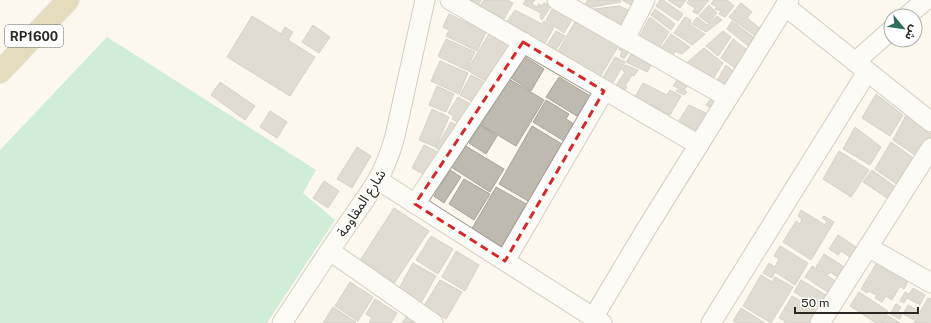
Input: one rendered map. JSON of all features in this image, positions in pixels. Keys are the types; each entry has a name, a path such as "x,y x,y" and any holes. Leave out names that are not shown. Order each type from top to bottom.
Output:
{"main road":[{"name":"RP1600","path":"0,72 68,0"}],"street":[{"name":"شارع المقاومة","path":"282,323 378,180 391,151 425,0"},
{"path":"450,0 699,145"},
{"path":"557,0 727,97"},
{"path":"625,39 645,0"},
{"path":"916,8 926,0"},
{"path":"378,180 598,320 645,231 727,97 787,3 861,67 931,122"},
{"path":"711,323 861,67 883,40"},
{"path":"415,204 523,42"},
{"path":"505,261 604,90"},
{"path":"820,323 931,148"},
{"path":"868,247 931,283"},
{"path":"330,251 434,323"}],"highlighted area":[{"path":"523,42 604,91 505,261 415,204"}],"green space":[{"path":"107,37 316,170 303,193 335,220 267,323 0,323 0,150"}],"building":[{"path":"469,0 481,0 477,8"},
{"path":"484,0 507,0 513,3 504,19 479,7"},
{"path":"526,0 535,0 532,4 537,7 539,4 542,6 544,3 551,6 542,20 540,18 541,13 523,4"},
{"path":"588,0 620,0 621,2 581,9"},
{"path":"622,0 640,0 636,8"},
{"path":"660,0 663,0 683,14 678,21 656,6"},
{"path":"668,0 686,0 680,8"},
{"path":"689,0 709,0 698,14 693,12 695,8 687,3"},
{"path":"714,0 727,0 734,6 725,17 719,14 721,11 715,9 717,7 711,4"},
{"path":"741,3 752,12 747,18 762,30 757,37 729,17"},
{"path":"709,5 717,13 708,23 699,16"},
{"path":"554,6 573,18 564,33 546,20"},
{"path":"619,6 635,13 625,30 586,10"},
{"path":"655,9 675,24 671,30 651,15"},
{"path":"515,10 542,24 544,21 554,27 544,45 506,23"},
{"path":"449,14 486,32 477,51 446,36 449,30 443,27"},
{"path":"252,16 281,34 285,27 293,32 288,40 315,57 290,96 227,57"},
{"path":"717,16 722,20 706,32 692,24 697,17 707,25"},
{"path":"650,17 669,32 659,48 639,37"},
{"path":"685,17 691,20 690,25 705,34 692,45 674,33"},
{"path":"576,20 619,45 600,77 557,53"},
{"path":"732,21 756,39 751,48 727,29"},
{"path":"313,25 330,37 319,53 302,42"},
{"path":"556,31 565,36 554,53 545,48"},
{"path":"723,31 731,37 718,56 706,46"},
{"path":"489,34 514,49 489,83 467,70"},
{"path":"671,34 690,47 682,54 675,51 673,55 660,50"},
{"path":"446,39 475,52 466,70 438,56"},
{"path":"733,39 750,52 739,71 721,58"},
{"path":"620,45 629,51 624,59 620,56 622,51 619,50"},
{"path":"704,48 723,63 711,82 684,65"},
{"path":"632,53 652,64 647,72 626,62"},
{"path":"524,56 544,69 531,91 511,78"},
{"path":"615,57 625,62 612,84 602,79"},
{"path":"440,61 468,73 459,94 431,81"},
{"path":"625,65 638,70 634,76 632,75 625,86 627,87 624,91 615,87 625,72 622,70"},
{"path":"726,65 737,74 727,91 715,84"},
{"path":"471,75 490,85 479,105 460,95"},
{"path":"559,77 590,96 577,116 546,97"},
{"path":"509,79 544,100 516,146 481,125"},
{"path":"677,80 687,86 684,90 687,92 684,95 676,91 679,88 673,86"},
{"path":"220,82 255,106 245,120 211,95"},
{"path":"643,83 667,95 670,90 681,96 670,115 635,97"},
{"path":"437,86 454,94 446,112 429,105"},
{"path":"876,94 903,115 890,136 862,118"},
{"path":"458,97 476,107 465,127 452,119 454,116 448,113"},
{"path":"711,99 718,103 715,110 706,105"},
{"path":"546,100 569,114 566,119 574,124 564,141 533,122"},
{"path":"689,105 710,115 700,133 678,122"},
{"path":"432,109 449,117 436,147 419,140"},
{"path":"270,111 287,122 277,138 260,127"},
{"path":"906,115 931,134 931,139 919,158 893,140"},
{"path":"451,122 462,128 447,154 436,148"},
{"path":"480,125 497,136 486,154 469,143"},
{"path":"532,126 562,144 530,202 499,184"},
{"path":"855,127 881,147 870,165 843,149"},
{"path":"891,142 919,162 902,188 875,169"},
{"path":"424,145 443,155 431,178 412,168"},
{"path":"464,145 504,169 490,192 451,167"},
{"path":"357,147 371,156 352,188 337,179"},
{"path":"839,151 869,170 851,197 823,179"},
{"path":"450,170 461,177 444,203 434,196"},
{"path":"872,170 900,190 893,202 863,182"},
{"path":"464,179 490,194 474,220 449,204"},
{"path":"324,181 339,191 328,208 313,198"},
{"path":"496,187 528,205 502,250 470,232"},
{"path":"394,208 429,231 393,285 359,262"},
{"path":"801,210 825,225 827,221 822,218 824,216 834,222 811,260 783,242 796,221 800,224 802,219 798,216"},
{"path":"838,235 862,251 851,258 841,251 838,255 829,249"},
{"path":"431,236 453,249 438,274 416,260"},
{"path":"780,246 808,263 795,285 775,272 772,278 763,273 769,263 775,267 779,259 774,256"},
{"path":"456,251 479,265 465,291 442,277"},
{"path":"824,254 849,270 843,280 830,272 828,275 816,267"},
{"path":"879,259 910,277 904,289 900,286 892,300 886,296 882,302 875,298 877,295 868,291 867,293 861,289"},
{"path":"413,263 436,276 421,303 398,290"},
{"path":"812,266 840,284 832,295 805,277"},
{"path":"761,275 772,282 775,277 793,287 771,323 743,306"},
{"path":"440,280 462,292 446,319 424,306"},
{"path":"801,280 831,298 823,310 794,292"},
{"path":"350,282 373,297 358,321 335,306"},
{"path":"913,288 925,295 920,305 907,298 904,303 900,301 905,292 909,294"},
{"path":"859,292 888,311 881,323 876,323 850,306"},
{"path":"792,296 821,313 815,323 784,323 785,321 779,318"},
{"path":"928,298 931,299 930,323 914,323"},
{"path":"375,299 397,313 391,323 369,323 372,318 366,314"},
{"path":"896,304 901,307 898,312 902,315 900,319 890,314"},
{"path":"908,305 919,311 914,320 903,314"},
{"path":"333,307 356,322 323,323"},
{"path":"741,308 765,323 737,323 733,321"},
{"path":"887,315 900,323 882,323"},
{"path":"407,316 417,323 402,323"}]}
